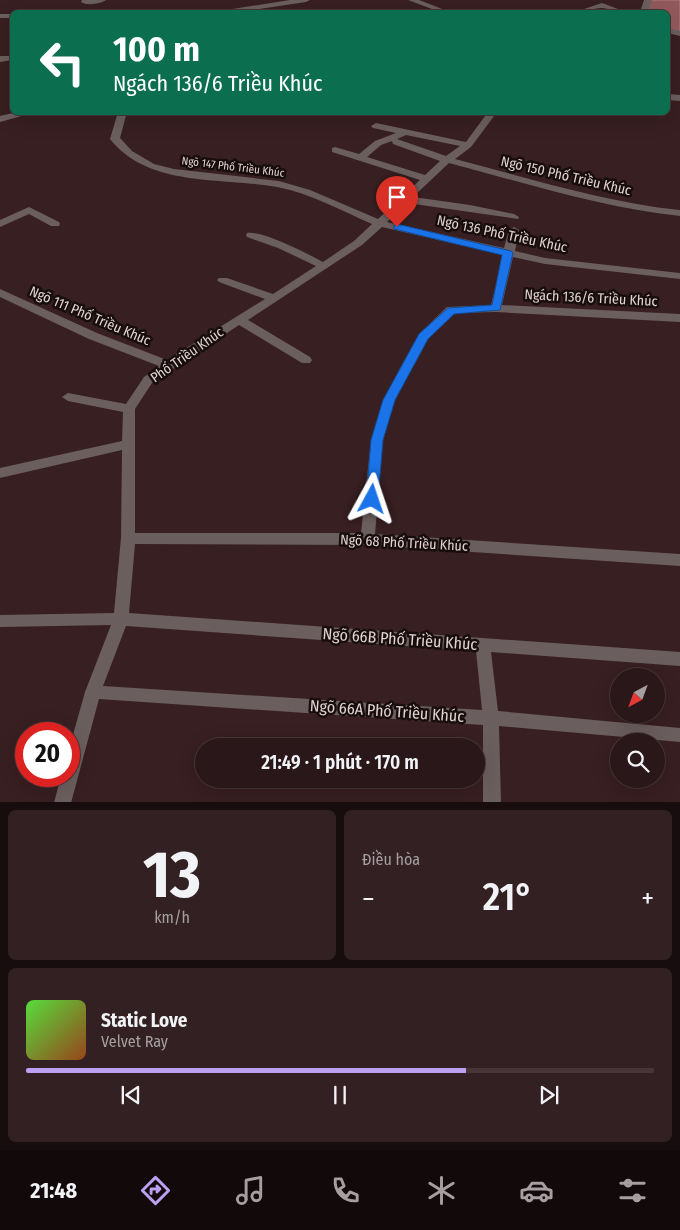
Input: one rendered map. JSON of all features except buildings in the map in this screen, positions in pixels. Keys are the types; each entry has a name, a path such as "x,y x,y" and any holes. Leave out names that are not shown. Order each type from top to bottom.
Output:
{"street":[{"path":"86,1 102,0"},
{"path":"239,10 306,0"},
{"path":"412,0 440,10"},
{"path":"586,10 602,5 616,10"},
{"path":"0,119 18,115"},
{"name":"Ngõ 147 Phố Triều Khúc","path":"122,115 118,124 116,139 129,153 151,166 174,172 278,184 306,192 379,223"},
{"name":"Phố Triều Khúc","path":"129,409 148,380 168,365 358,243 446,160 468,144 492,115"},
{"path":"376,126 468,144"},
{"path":"360,158 378,143 407,132"},
{"name":"Ngõ 150 Phố Triều Khúc","path":"396,142 446,160 577,194 660,211 680,213"},
{"path":"335,150 427,179"},
{"path":"404,199 470,208 514,217"},
{"path":"0,224 29,210 56,224"},
{"name":"Ngõ 136 Phố Triều Khúc","path":"379,223 545,261 680,276"},
{"path":"496,308 514,230"},
{"path":"251,235 282,246 324,266"},
{"path":"223,280 274,298"},
{"name":"Ngõ 111 Phố Triều Khúc","path":"0,293 93,336 168,365"},
{"name":"Ngách 136/6 Triều Khúc","path":"368,539 377,440 389,400 423,337 452,310 496,308 680,318"},
{"path":"238,319 306,360"},
{"path":"62,802 93,692 121,619 128,538 129,409 68,397"},
{"path":"0,473 128,444"},
{"name":"Ngõ 68 Phố Triều Khúc","path":"128,538 368,539 680,560"},
{"name":"Ngõ 66B Phố Triều Khúc","path":"0,621 121,619 680,659"},
{"path":"483,645 491,718 492,802"},
{"name":"Ngõ 66A Phố Triều Khúc","path":"93,692 491,718 680,735"}],"shaded area":[{"path":"650,0 680,0 680,32 670,30 670,10 646,10"}],"route":[{"path":"372,499 377,440 389,400 423,337 452,310 496,308 508,253 397,227"}]}
